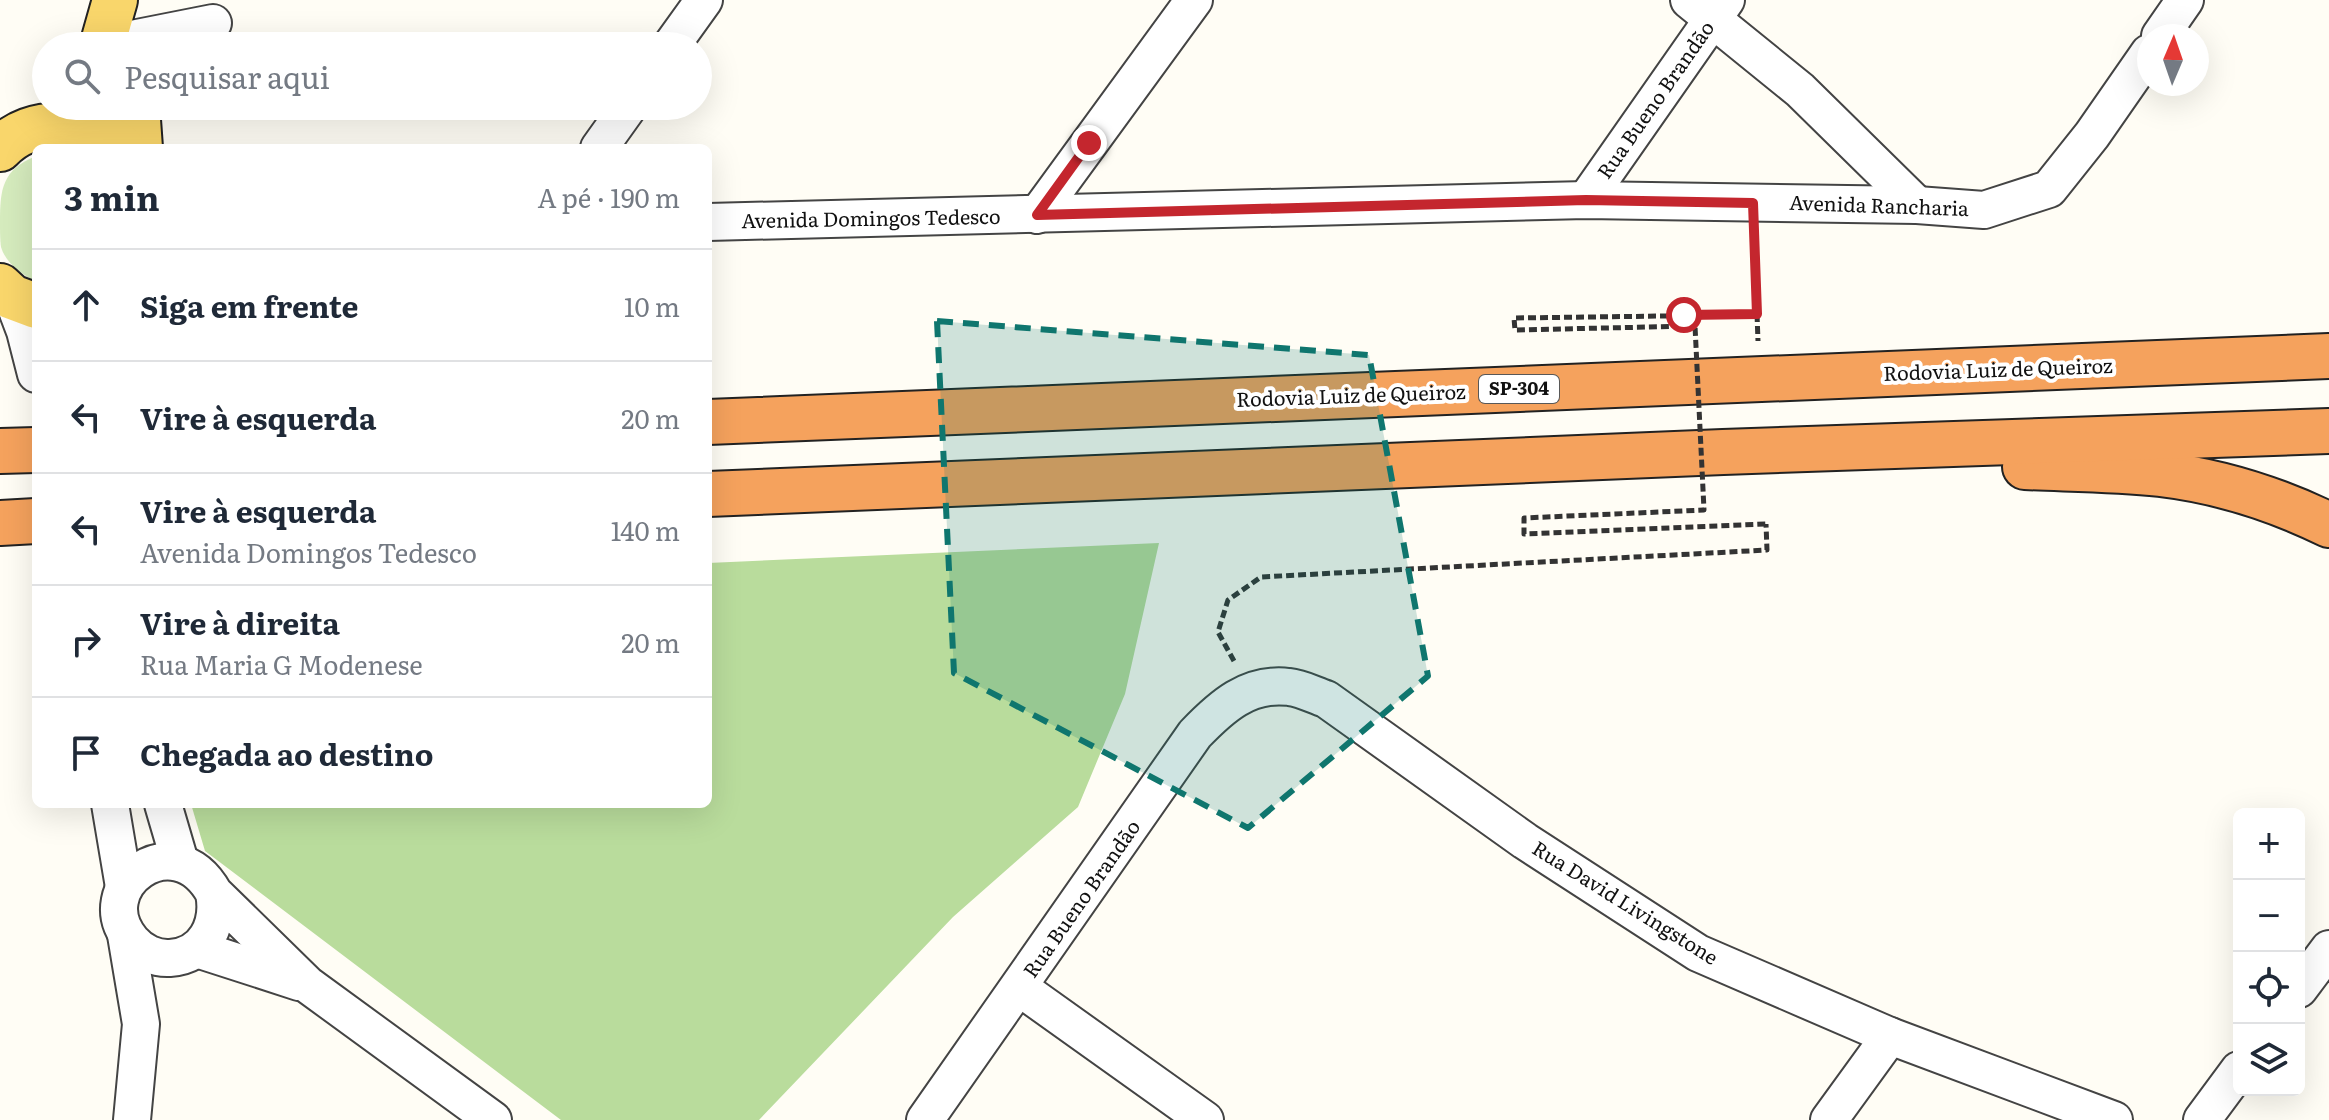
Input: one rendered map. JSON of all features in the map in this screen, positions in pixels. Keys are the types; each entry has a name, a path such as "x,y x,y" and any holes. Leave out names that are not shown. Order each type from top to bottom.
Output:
{"highway":[{"name":"Rodovia Luiz de Queiroz","path":"712,422 2329,356"},
{"path":"712,494 1723,452 2329,431"},
{"path":"0,451 32,450"},
{"path":"1723,452 2159,474 2225,485 2291,507 2329,525"},
{"path":"0,523 32,521"}],"main road":[{"path":"0,149 33,129 56,120"},
{"path":"77,120 93,130 137,125"}],"street":[{"path":"681,32 704,0"},
{"path":"1037,215 1194,0"},
{"path":"2168,24 2185,0"},
{"path":"1709,6 1917,205"},
{"name":"Rua Bueno Brandão","path":"1586,200 1709,6"},
{"path":"116,29 213,23"},
{"name":"Avenida Rancharia","path":"1753,203 1917,205 1984,210 2049,189 2137,70"},
{"path":"602,144 619,120"},
{"name":"Avenida Domingos Tedesco","path":"712,222 1586,200 1753,203"},
{"path":"16,296 32,358"},
{"name":"Rua David Livingstone","path":"1250,690 1289,686 1326,699 1525,841 1698,953 1890,1036 2114,1120"},
{"name":"Rua Bueno Brandão","path":"925,1120 1195,734 1223,705 1250,690"},
{"path":"111,808 124,887 120,911 141,1024 132,1120"},
{"path":"164,808 180,862"},
{"path":"124,887 135,873 164,860 194,868 206,879 214,893 308,985 493,1120"},
{"path":"141,1024 190,952 208,937 215,924 217,908 214,893"},
{"path":"126,935 136,947 151,955 167,958 190,952 308,985"},
{"path":"2305,981 2329,949"},
{"path":"1020,988 1205,1120"},
{"path":"1829,1120 1890,1036"},
{"path":"2202,1120 2233,1078"}],"path":[{"path":"1753,203 1758,345"},
{"path":"1250,690 1218,632 1228,600 1261,577 1767,550 1766,524 1524,534 1524,518 1704,510 1695,326 1515,330 1514,318 1757,314"}],"highlighted area":[{"path":"937,321 1369,355 1428,676 1248,828 954,673"}],"green space":[{"path":"32,158 32,280 7,259 1,247 2,190 10,174"},
{"path":"1159,543 1125,694 1078,807 953,917 759,1120 561,1120 205,851 192,808 712,808 712,563"}],"route":[{"path":"1089,143 1037,215 1586,200 1753,203 1757,314 1684,315"}]}
